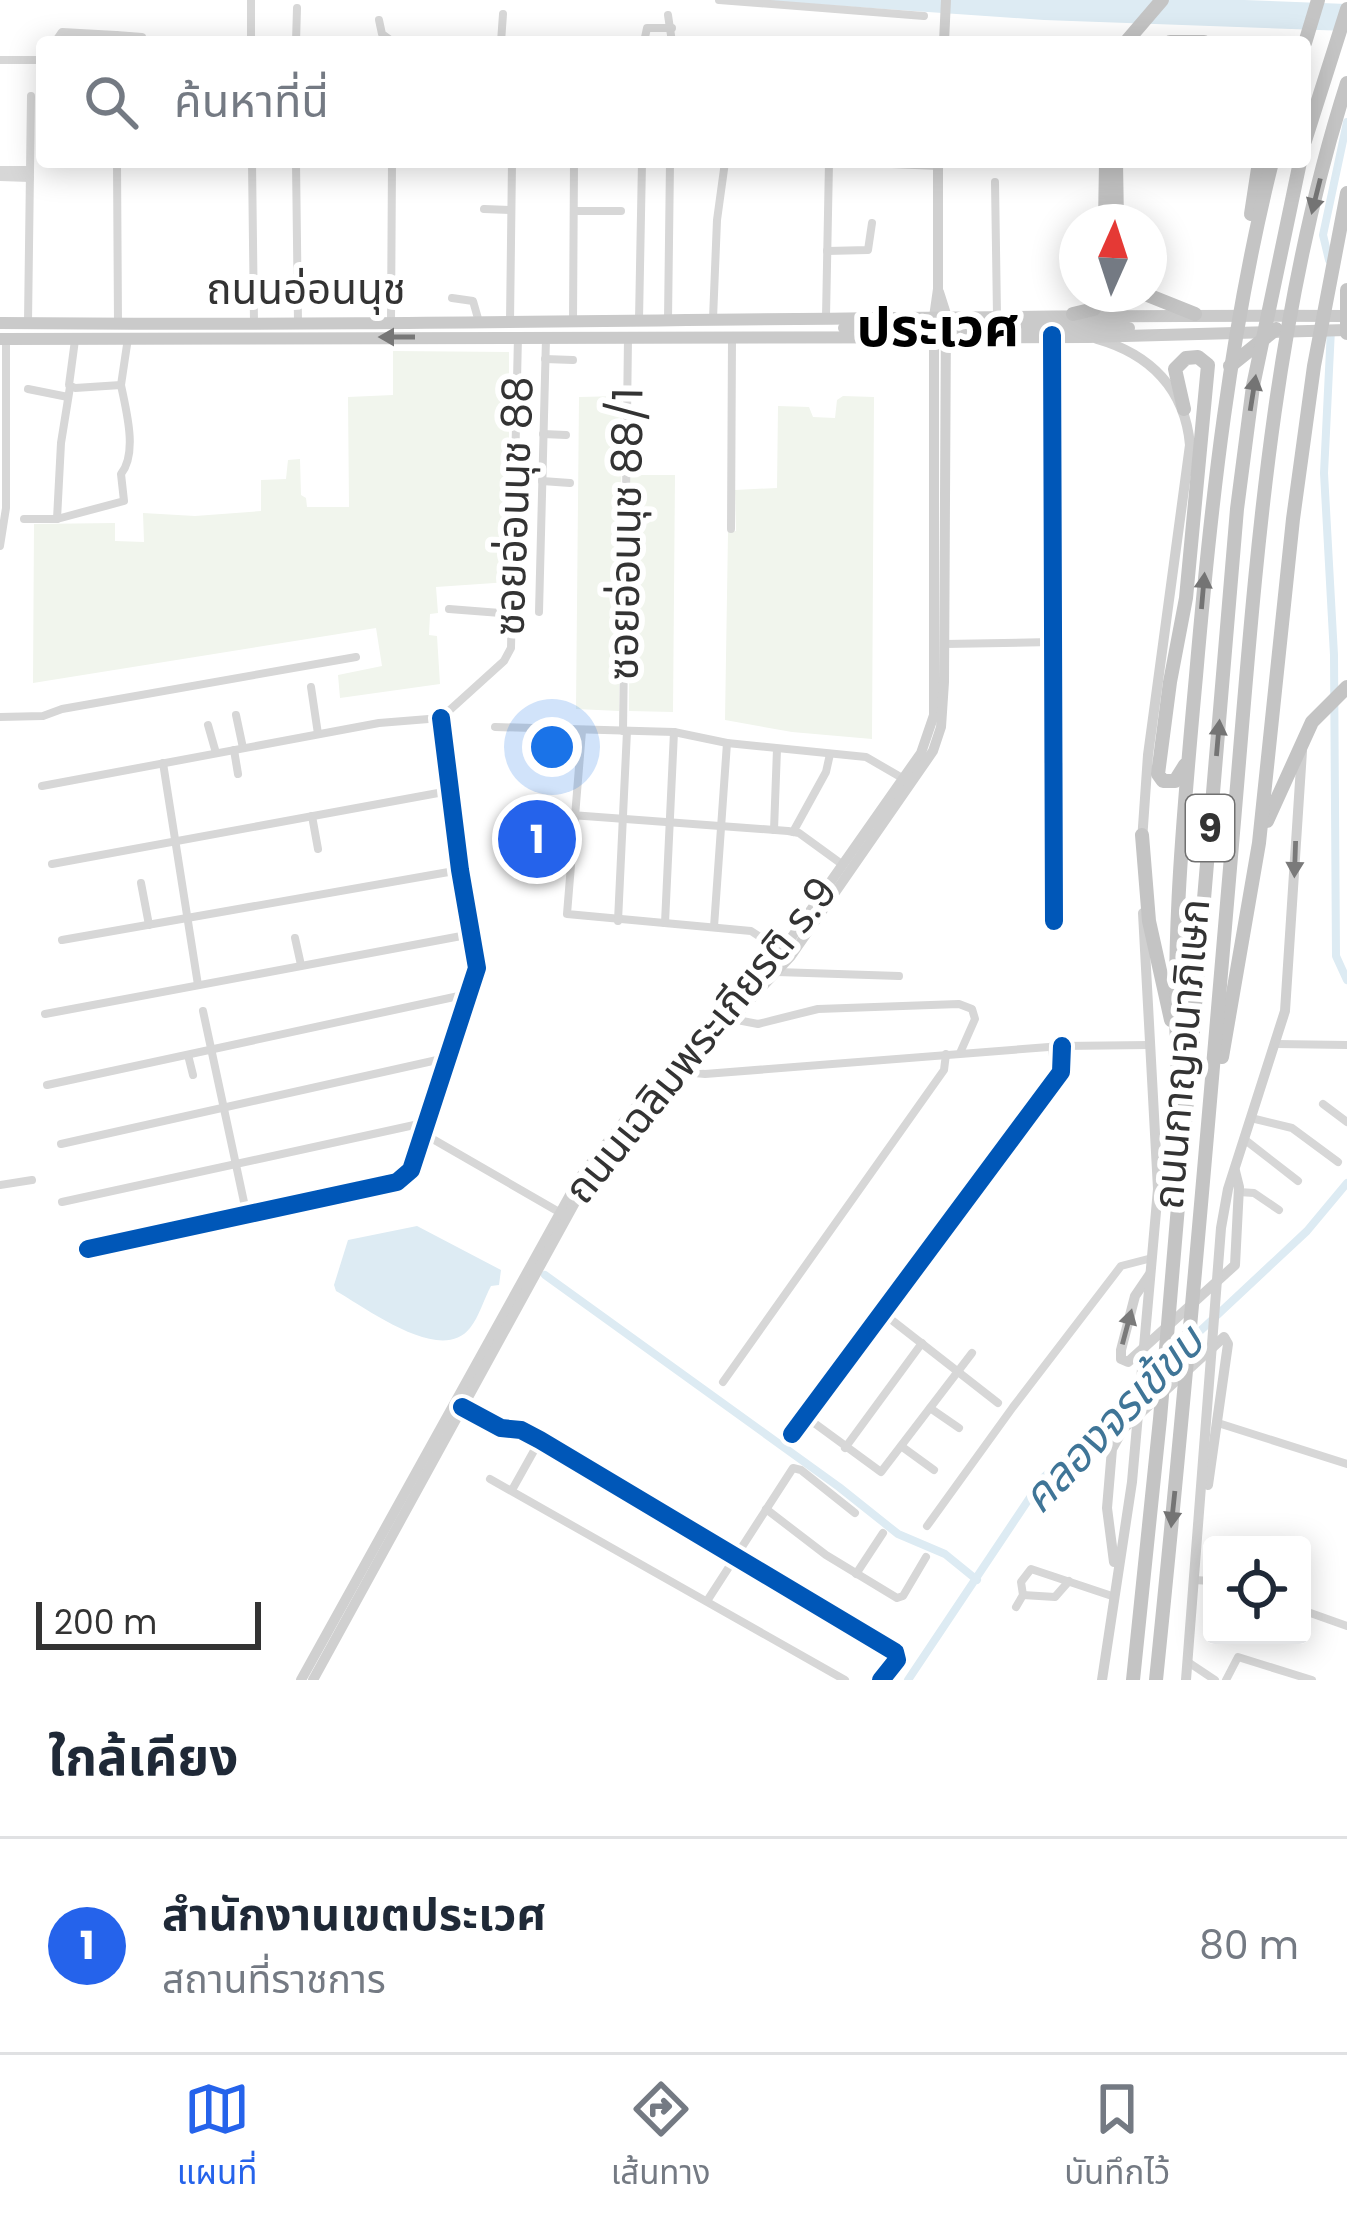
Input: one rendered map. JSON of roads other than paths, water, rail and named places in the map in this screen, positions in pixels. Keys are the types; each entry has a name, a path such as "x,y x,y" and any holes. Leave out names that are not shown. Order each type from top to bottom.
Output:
{"highway":[{"path":"1131,36 1162,0"},
{"path":"1307,36 1318,0"},
{"path":"1311,122 1347,9"},
{"name":"ถนนกาญจนาภิเษก","path":"1156,1680 1194,1298 1261,512 1291,301 1347,83"},
{"path":"1105,204 1106,168"},
{"path":"1116,168 1117,204"},
{"path":"1184,1148 1176,1043 1180,862 1221,423 1258,168"},
{"path":"1242,297 1271,168"},
{"name":"ถนนกาญจนาภิเษก","path":"1133,1680 1160,1419 1238,508 1253,386 1299,168"},
{"path":"1209,1120 1259,843 1293,519 1314,366 1347,193"},
{"path":"1347,290 1347,331"},
{"path":"1167,306 1196,321"},
{"path":"1073,314 1081,312"},
{"path":"1205,398 1232,364 1276,329"},
{"path":"1184,409 1174,372 1186,358 1201,358 1210,368 1186,598 1157,764 1163,781 1175,782 1181,776 1192,718"},
{"path":"1259,843 1279,788 1312,722 1347,687"},
{"path":"1142,835 1149,921 1176,1043"}],"main road":[{"path":"944,36 946,0"},
{"name":"ถนนเฉลิมพระเกียรติ ร.9","path":"317,1679 584,1186 776,972 933,752 942,720 944,644 938,168"},
{"name":"ถนนอ่อนนุช","path":"3,339 546,336 668,320 1073,314 1196,321 1230,331"},
{"name":"ถนนอ่อนนุช","path":"2,323 573,323 611,328 628,336 1122,328 1227,315 1347,316"},
{"path":"978,336 968,328 979,316"},
{"path":"901,317 911,327 901,337"},
{"path":"2,323 3,339"},
{"name":"ถนนอ่อนนุช","path":"643,325 729,333 901,337 1347,331"},
{"name":"ถนนเฉลิมพระเกียรติ ร.9","path":"301,1680 594,1156 782,951 904,779 930,734 940,337"},
{"path":"1088,337 1127,349 1171,387 1184,409 1190,458 1148,754 1142,835 1158,1156 1136,1440 1102,1680"},
{"path":"1186,1680 1216,1274 1234,1167 1277,1044 1288,985 1302,742"},
{"path":"1150,1274 1135,1296 1121,1350 1121,1359 1128,1363 1235,1265 1239,1192 1234,1167"},
{"path":"1116,1571 1107,1508 1112,1449 1123,1429 1224,1337 1228,1344 1199,1522"}],"street":[{"path":"718,0 925,16"},
{"path":"250,1 251,36"},
{"path":"296,36 297,8"},
{"path":"501,36 503,14"},
{"path":"668,14 672,36"},
{"path":"379,20 385,36"},
{"path":"645,36 647,28 672,28"},
{"path":"59,36 62,32 93,36"},
{"path":"0,60 36,60"},
{"path":"28,323 31,96"},
{"path":"117,168 118,323"},
{"path":"252,168 254,323"},
{"path":"296,168 298,323"},
{"path":"391,322 392,168"},
{"path":"510,322 512,168"},
{"path":"573,323 574,168"},
{"path":"642,168 643,325"},
{"path":"668,320 670,168"},
{"path":"712,319 724,168"},
{"path":"826,317 829,168"},
{"path":"0,174 30,174"},
{"path":"995,182 997,316"},
{"path":"484,208 511,210"},
{"path":"574,211 621,211"},
{"path":"827,251 868,250 872,223"},
{"path":"452,298 473,301 478,322"},
{"path":"729,333 731,529"},
{"path":"1052,335 1054,921"},
{"name":"ซอยอ่อนนุช 88","path":"441,718 508,656 518,336"},
{"path":"539,612 546,336"},
{"name":"ซอยอ่อนนุช 88/1","path":"618,922 625,820 628,336"},
{"path":"57,519 75,338"},
{"path":"24,519 57,519 124,501 122,474 128,466 128,438 121,385 128,338"},
{"path":"0,546 7,508 3,339"},
{"path":"545,359 573,360"},
{"path":"28,389 69,392 121,385"},
{"path":"543,434 566,435"},
{"path":"542,482 570,483"},
{"path":"449,609 512,614"},
{"path":"944,644 1052,642"},
{"path":"0,717 43,716 356,657"},
{"path":"311,687 318,734"},
{"path":"236,715 238,774"},
{"path":"42,786 379,723 441,718 477,968 411,1170 397,1182 88,1249"},
{"path":"208,725 216,753"},
{"path":"495,727 674,732 874,760 904,779"},
{"path":"582,731 566,912 618,922 751,931 782,951"},
{"path":"665,923 674,732"},
{"path":"714,928 727,743"},
{"path":"774,830 777,749"},
{"path":"794,832 826,772 830,754"},
{"path":"163,763 198,985"},
{"path":"52,864 449,790"},
{"path":"517,811 794,832 843,865"},
{"path":"312,816 318,849"},
{"path":"62,940 460,870"},
{"path":"141,884 148,925"},
{"path":"45,1014 472,934"},
{"path":"295,938 302,965"},
{"path":"776,972 899,976"},
{"path":"47,1085 468,994"},
{"path":"733,1019 758,1024 818,1009 959,1004 972,1009 975,1019 960,1053"},
{"path":"202,1011 247,1216"},
{"path":"1277,1044 1347,1045"},
{"path":"682,1072 1057,1046 1149,1045"},
{"path":"792,1434 1055,1078 1057,1046"},
{"path":"724,1382 944,1070 946,1054"},
{"path":"188,1055 193,1075"},
{"path":"61,1144 446,1058"},
{"path":"1323,1104 1347,1121"},
{"path":"1251,1118 1292,1127 1338,1162"},
{"path":"62,1202 428,1122"},
{"path":"424,1134 559,1212"},
{"path":"1244,1139 1298,1181"},
{"path":"0,1185 32,1180"},
{"path":"1239,1192 1254,1193 1279,1210"},
{"path":"928,1526 1121,1266 1152,1258"},
{"path":"884,1314 998,1403"},
{"path":"844,1448 922,1343"},
{"path":"806,1417 881,1472 972,1353"},
{"path":"462,1407 501,1428 521,1430 540,1440 895,1652 897,1660 881,1680"},
{"path":"930,1408 958,1428"},
{"path":"1216,1423 1347,1464"},
{"path":"512,1490 540,1440"},
{"path":"901,1446 934,1470"},
{"path":"707,1601 790,1471 796,1468 855,1513"},
{"path":"490,1479 845,1680"},
{"path":"766,1509 856,1574 900,1599 926,1557"},
{"path":"856,1574 883,1533"},
{"path":"1016,1607 1023,1595 1021,1582 1031,1569 1112,1596"},
{"path":"1194,1580 1203,1580"},
{"path":"1023,1595 1055,1597 1069,1581"},
{"path":"1311,1613 1347,1626"},
{"path":"1226,1680 1238,1657 1312,1680"},
{"path":"1187,1662 1215,1680"}],"waterway":[{"name":"คลองจรเข้ขบ","path":"1329,260 1323,235 1347,122"},
{"name":"คลองจรเข้ขบ","path":"1331,329 1324,473 1334,655 1336,956 1347,980"},
{"name":"คลองจรเข้ขบ","path":"908,1680 1043,1478 1307,1231 1347,1183"},
{"path":"545,1275 898,1534 945,1554 977,1580"}],"place":[{"name":"สำนักงานเขตประเวศ","path":"537,839"}],"district":[{"name":"ประเวศ","path":"938,327"}]}
